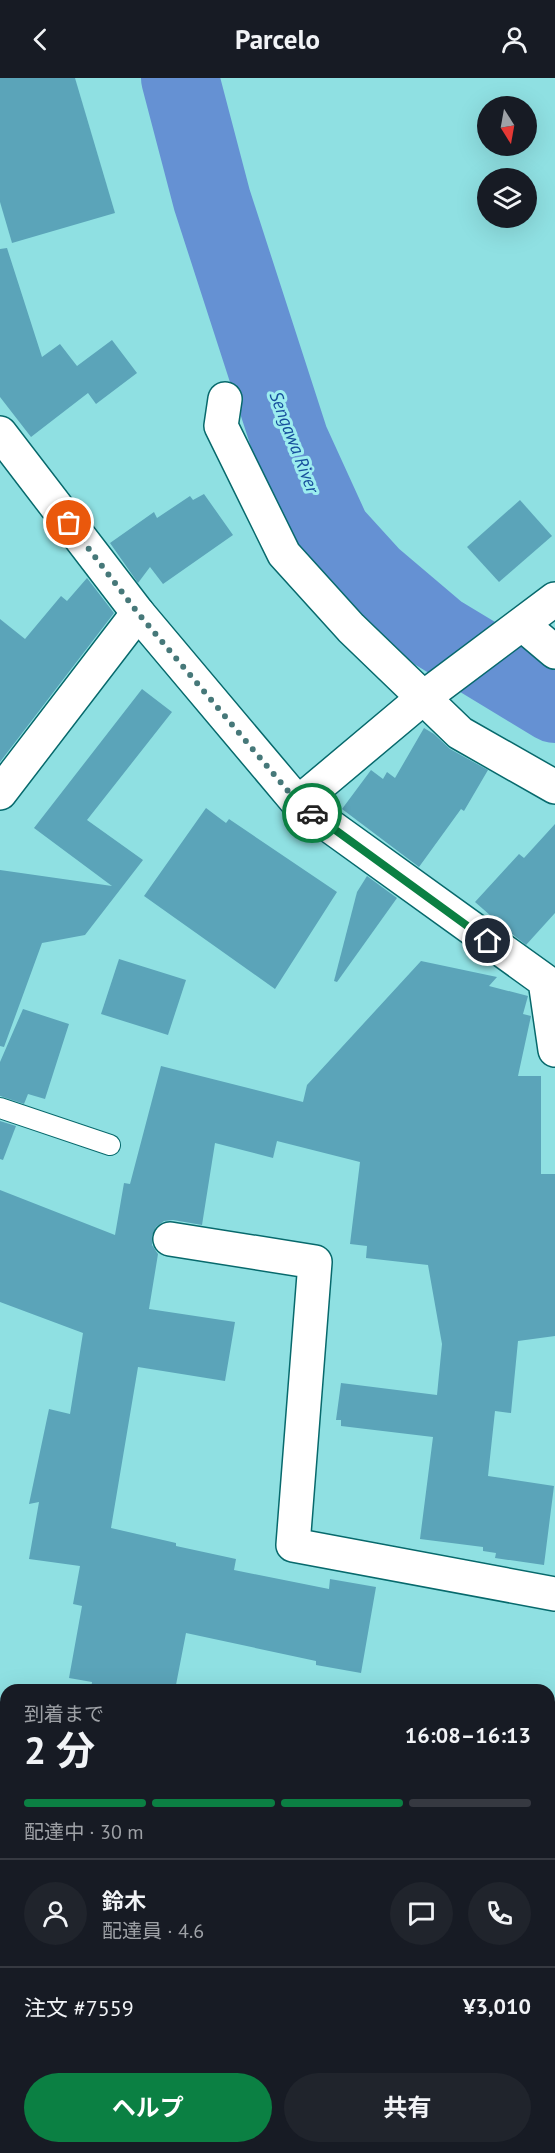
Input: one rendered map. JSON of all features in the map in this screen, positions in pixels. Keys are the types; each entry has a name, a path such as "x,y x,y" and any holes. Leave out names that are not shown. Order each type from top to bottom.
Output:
{"street":[{"path":"225,399 221,426 284,554 351,628 402,675 433,690 460,733 555,787"},
{"path":"0,433 138,613 298,803 545,981 555,1050"},
{"path":"298,803 433,690 514,632 555,599"},
{"path":"0,793 138,613"},
{"path":"514,632 555,651"},
{"path":"170,1239 315,1262 293,1545 555,1594"}],"lane":[{"path":"0,1108 110,1145"}],"building":[{"path":"0,78 75,78 115,213 12,243 0,202"},
{"path":"7,248 42,357 60,344 77,366 112,340 137,373 96,404 88,393 31,437 0,397 0,249"},
{"path":"204,494 233,535 163,584 150,567 138,583 110,543 154,512 157,518 190,496 193,500"},
{"path":"520,500 552,536 499,582 467,547"},
{"path":"87,578 114,613 0,762 0,619 25,639 61,596 67,601"},
{"path":"142,689 172,712 87,820 143,860 85,935 42,943 4,1047 0,1046 0,870 112,886 34,828"},
{"path":"424,728 450,749 488,770 464,811 461,809 419,867 342,809 371,770 383,779 387,772 395,778"},
{"path":"206,808 226,823 229,819 337,892 275,989 144,896"},
{"path":"555,824 555,913 526,945 475,902 519,854 524,858"},
{"path":"367,876 397,898 337,982 334,981 357,892"},
{"path":"119,959 186,980 168,1035 101,1014"},
{"path":"421,961 497,977 489,986 528,996 523,1014 531,1016 518,1076 541,1076 541,1174 555,1174 555,1336 518,1341 511,1413 495,1411 488,1476 554,1486 544,1565 495,1558 496,1553 483,1551 483,1547 420,1539 433,1437 341,1426 341,1420 336,1420 341,1383 437,1395 442,1344 428,1265 366,1258 367,1246 350,1244 360,1162 277,1141 273,1158 215,1143 202,1225 173,1220 164,1221 156,1227 152,1236 152,1245 158,1254 149,1309 235,1322 225,1381 138,1367 111,1528 176,1543 176,1546 236,1559 234,1570 329,1589 330,1579 376,1587 361,1673 316,1665 316,1661 186,1633 176,1684 92,1684 92,1682 69,1678 82,1606 73,1604 80,1566 29,1559 39,1502 29,1504 49,1409 70,1414 83,1333 0,1302 0,1190 115,1235 124,1183 130,1184 161,1066 303,1102 307,1085"},
{"path":"23,1009 69,1024 45,1099 28,1094 24,1104 0,1096 0,1062"},
{"path":"0,1121 16,1126 3,1160 0,1159"}],"waterway":[{"name":"Sengawa River","path":"180,78 212,200 290,441 332,533 372,577 438,633 555,704"}],"way so far":[{"path":"69,523 138,613 298,803 312,813"}],"route":[{"path":"312,813 488,941"}]}
